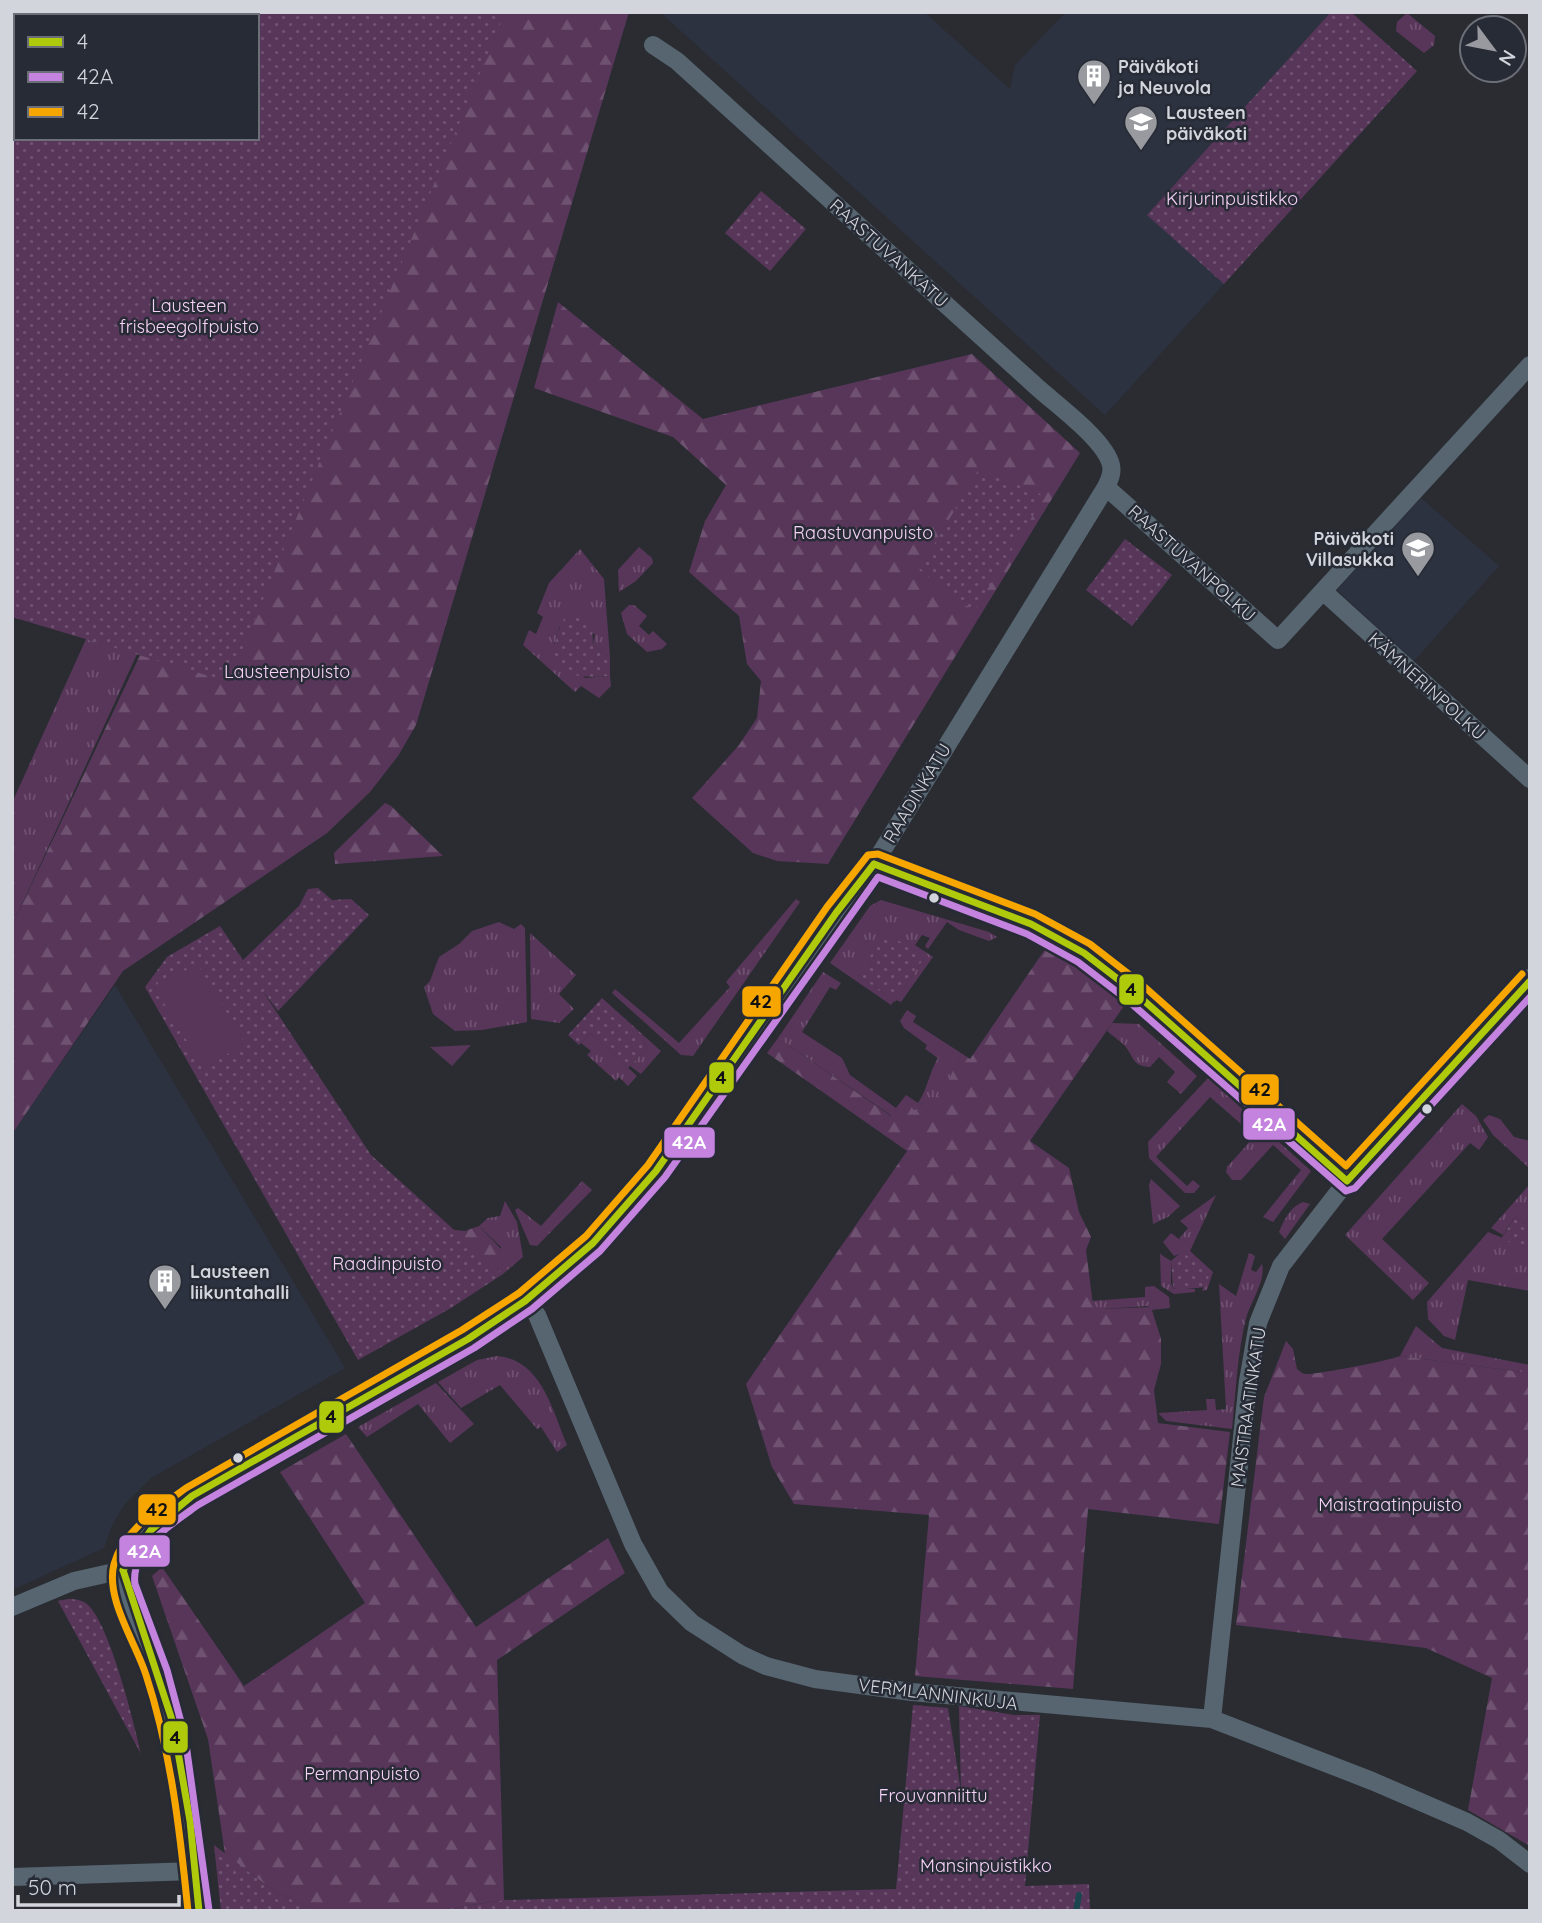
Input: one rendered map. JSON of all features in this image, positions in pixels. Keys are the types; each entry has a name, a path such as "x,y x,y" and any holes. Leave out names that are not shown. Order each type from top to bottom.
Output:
{"street":[{"name":"RAASTUVANKATU","path":"653,45 677,61 1097,442 1106,454 1109,479"},
{"path":"1324,592 1530,365"},
{"name":"RAASTUVANPOLKU","path":"1109,479 1278,640 1324,592"},
{"name":"RAADINKATU","path":"123,1570 152,1530 192,1496 468,1339 568,1268 630,1205 874,864 1109,479"},
{"name":"KÄMNERINPOLKU","path":"1324,592 1530,779"},
{"path":"874,864 1031,924 1084,953 1132,990 1347,1181"},
{"name":"MAISTRAATINKATU","path":"1212,1719 1251,1353 1258,1323 1281,1266 1347,1181 1530,981"},
{"name":"VERMLANNINKUJA","path":"525,1300 537,1315 646,1569 660,1592 676,1609 713,1639 766,1666 815,1679 987,1701 1212,1719 1372,1781 1467,1822 1499,1840 1530,1864"},
{"path":"12,1607 74,1581 123,1570 173,1723 199,1911"},
{"path":"12,1877 195,1871"}],"shaded area":[{"path":"660,12 924,12 1010,89 1015,65 1066,12 1331,12 1148,214 1224,284 1105,415"},
{"name":"Päiväkoti Villasukka","path":"1421,498 1499,566 1414,661 1337,590"},
{"path":"115,985 345,1368 151,1478 125,1504 112,1525 104,1548 12,1590 12,1134"}],"green space":[{"name":"Lausteen frisbeegolfpuisto","path":"12,12 505,12 229,682 12,617"},
{"path":"369,12 195,528 12,926 12,803"},
{"name":"Lausteenpuisto","path":"431,12 629,12 416,725 398,756 370,792 327,833 123,971 12,1134 12,926 201,526"},
{"name":"Kirjurinpuistikko","path":"1331,12 1351,12 1417,71 1224,284 1147,215"},
{"path":"1407,13 1435,36 1434,45 1424,53 1396,31 1397,22"},
{"path":"761,191 806,229 770,271 725,233"},
{"name":"Raastuvanpuisto","path":"558,302 703,419 972,354 1080,453 828,864 777,861 753,853 692,798 739,745 757,718 761,681 747,664 739,616 689,572 705,521 726,485 673,437 534,388"},
{"path":"979,469 1045,496 974,611 919,570"},
{"path":"1125,539 1172,575 1132,626 1086,590"},
{"path":"639,547 652,558 653,563 636,581 619,592 618,570"},
{"path":"580,549 604,579 610,657 593,645 595,634 560,626 554,644 585,678 610,676 611,686 599,698 581,686 575,692 523,645 529,630 536,634 543,617 537,613 549,583"},
{"path":"629,605 634,605 647,616 639,626 649,635 653,631 667,644 662,649 647,652 627,634 621,613"},
{"path":"572,615 592,622 593,645 610,657 610,676 579,676 559,668 554,649 557,635 565,617"},
{"path":"385,803 443,856 335,864 334,853"},
{"name":"Raadinpuisto","path":"318,888 332,900 351,899 369,915 278,1011 262,990 371,1155 503,1274 451,1308 358,1360 145,987 167,957 220,926 243,960 299,906 308,889"},
{"path":"796,899 800,902 693,1056 681,1055 612,993 615,989 679,1043 730,987 726,982"},
{"path":"881,900 989,932 997,937 989,941 959,930 947,922 928,949 925,946 930,938 922,935 915,945 933,957 901,1002 896,1000 924,958 858,975 894,1001 891,1005 830,963 870,906"},
{"path":"499,922 514,929 521,924 525,928 527,1022 482,1030 455,1031 433,1014 424,987 430,981 439,957 459,944 472,931"},
{"path":"886,932 924,958 895,1002 858,975"},
{"path":"530,933 576,975 559,994 574,1009 559,1023 531,1019"},
{"path":"1048,945 1078,963 1126,1003 1030,1141 1069,1168 1079,1212 1091,1237 1086,1250 1093,1305 1101,1309 1151,1307 1161,1339 1161,1364 1154,1390 1158,1423 1230,1432 1219,1524 1088,1509 1073,1689 915,1676 929,1515 794,1504 772,1467 746,1384 907,1151 767,1053 778,1038 891,1116 897,1108 926,1111 946,1086 961,1053 970,1059"},
{"path":"197,963 245,1043 204,1069 155,988 160,980 167,982"},
{"path":"823,972 841,983 836,990 830,987 802,1032 842,1058 850,1075 896,1108 906,1095 918,1103 938,1058 925,1049 927,1045 904,1028 900,1021 907,1010 916,1016 913,1022 961,1053 946,1085 931,1108 918,1112 897,1108 892,1116 778,1038"},
{"path":"602,998 642,1034 647,1048 628,1068 590,1033 579,1045 568,1035"},
{"path":"1112,1023 1139,1024 1197,1076 1181,1094 1167,1082 1175,1072 1159,1057 1150,1067 1137,1063 1125,1046 1107,1031"},
{"path":"590,1033 637,1076 628,1086 619,1077 616,1081 587,1055 591,1051 581,1043"},
{"path":"642,1034 661,1051 641,1074 630,1066 647,1048"},
{"path":"471,1045 452,1066 430,1047"},
{"path":"1208,1078 1311,1171 1273,1222 1263,1217 1301,1170 1273,1145 1241,1180 1232,1180 1226,1172 1227,1167 1255,1136 1210,1097 1156,1157 1187,1186 1193,1180 1200,1186 1194,1193 1185,1193 1149,1158 1148,1142"},
{"path":"1462,1104 1476,1116 1488,1137 1479,1150 1470,1143 1382,1239 1429,1283 1413,1300 1345,1235"},
{"path":"1489,1115 1500,1119 1514,1137 1530,1141 1530,1169 1493,1135 1483,1120"},
{"path":"1151,1179 1180,1206 1168,1217 1153,1224 1149,1185"},
{"path":"582,1181 592,1190 537,1246 530,1245 515,1210 518,1208 541,1226"},
{"path":"1530,1184 1530,1214 1525,1223 1515,1217 1503,1235 1491,1228"},
{"path":"1216,1195 1190,1251 1213,1272 1207,1290 1202,1291 1209,1276 1206,1272 1188,1257 1179,1254 1174,1256 1163,1242 1171,1233 1179,1239 1188,1228 1180,1221"},
{"path":"505,1201 517,1222 523,1257 503,1274 497,1269 503,1264 501,1247 479,1226 488,1218 500,1216"},
{"path":"1303,1202 1310,1204 1285,1239 1279,1232 1283,1223 1291,1211"},
{"path":"1530,1214 1530,1249 1501,1239 1515,1217 1525,1223"},
{"path":"479,1226 505,1253 503,1264 497,1269 446,1229 465,1231"},
{"path":"1488,1232 1530,1249 1530,1291 1468,1280 1455,1340 1444,1336 1428,1319 1427,1302"},
{"path":"1249,1253 1255,1256 1251,1270 1256,1272 1262,1264 1263,1270 1244,1329 1232,1429 1166,1421 1158,1413 1207,1410 1206,1399 1215,1399 1216,1410 1226,1409 1219,1284 1236,1296"},
{"path":"1160,1254 1171,1261 1171,1284 1174,1289 1195,1289 1195,1292 1174,1294 1161,1286"},
{"path":"1179,1254 1192,1258 1206,1272 1209,1276 1206,1287 1176,1290 1173,1287 1171,1261"},
{"path":"1154,1286 1169,1297 1170,1308 1151,1310 1148,1306 1101,1309 1095,1308 1091,1301 1145,1297 1145,1287"},
{"path":"1416,1326 1442,1348 1530,1365 1530,1373 1400,1356"},
{"name":"Maistraatinpuisto","path":"1286,1341 1293,1349 1297,1369 1305,1374 1400,1356 1530,1373 1530,1846 1468,1810 1492,1678 1426,1648 1236,1625 1264,1397"},
{"path":"497,1356 525,1367 535,1377 550,1403 567,1445 557,1452 541,1427 537,1429 500,1385 461,1408 438,1382 477,1360"},
{"path":"436,1383 474,1424 450,1443 418,1404 367,1437 358,1427"},
{"name":"Permanpuisto","path":"346,1434 476,1627 608,1538 625,1573 497,1660 504,1900 434,1911 315,1911 271,1889 225,1854 208,1739 152,1576 162,1567 244,1686 365,1603 280,1472"},
{"path":"79,1600 88,1605 105,1633 120,1675 141,1754 58,1601"},
{"path":"913,1705 948,1708 961,1791 959,1706 1014,1715 1040,1715 1025,1886 1089,1884 1090,1911 434,1911 504,1900 896,1889"},
{"path":"214,1845 271,1889 315,1911 221,1911"}],"waterway":[{"path":"1076,1911 1079,1895"}],"transit line":[{"name":"42","path":"188,1911 178,1822 162,1733 146,1675 114,1592 114,1564 125,1541 144,1521 186,1488 462,1330 519,1293 586,1236 648,1165 827,907 868,855 878,854 1035,914 1090,944 1139,982 1346,1166 1522,974"},
{"name":"4","path":"874,864 1031,924 1084,953 1132,990 1347,1181"},
{"name":"4","path":"123,1570 151,1530 192,1496 468,1339 525,1301 593,1243 656,1171 836,913 874,864"},
{"name":"42A","path":"209,1910 185,1737 167,1670 135,1584 135,1571 146,1548 198,1505 474,1348 532,1309 600,1251 665,1177 878,877 1027,934 1078,962 1125,998 1346,1191 1355,1188 1530,997"},
{"name":"4","path":"1347,1181 1530,981"},
{"name":"4","path":"123,1570 173,1723 190,1821 199,1911"}],"place":[{"name":"Päiväkoti ja Neuvola","path":"1094,106"},
{"name":"Lausteen päiväkoti","path":"1141,152"},
{"name":"Päiväkoti Villasukka","path":"1418,578"},
{"name":"Lausteen liikuntahalli","path":"165,1311"}],"park label":[{"name":"Frouvanniittu","path":"933,1795"},
{"name":"Mansinpuistikko","path":"986,1865"}]}
